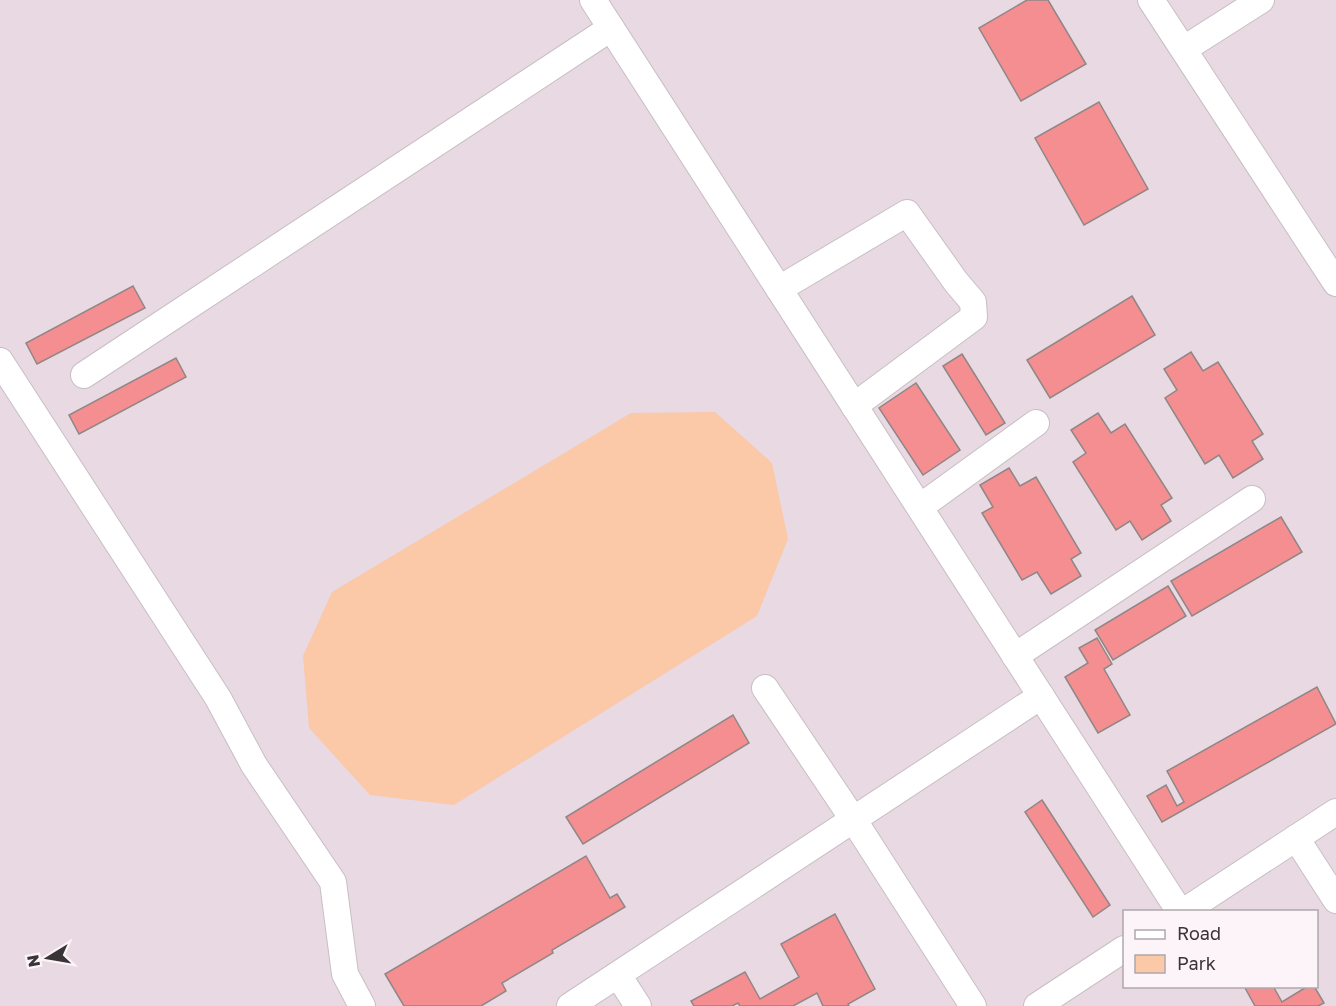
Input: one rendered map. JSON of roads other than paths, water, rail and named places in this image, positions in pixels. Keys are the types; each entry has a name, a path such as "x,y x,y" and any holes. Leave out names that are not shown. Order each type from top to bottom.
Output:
{"lane":[{"path":"593,0 1180,910"},
{"path":"1151,0 1336,283"},
{"path":"1184,50 1261,0"},
{"path":"84,375 611,28"},
{"path":"779,289 907,213 973,302 974,316 854,406"},
{"path":"0,361 218,698 254,765 333,882 345,974 362,1006"},
{"path":"920,507 1036,423"},
{"path":"1015,656 1252,499"},
{"path":"765,688 853,819 973,1006"},
{"path":"570,1006 1041,696"},
{"path":"1184,910 1336,812"},
{"path":"1296,838 1336,900"},
{"path":"1037,1006 1073,996 1123,951"},
{"path":"618,975 638,1006"}]}
